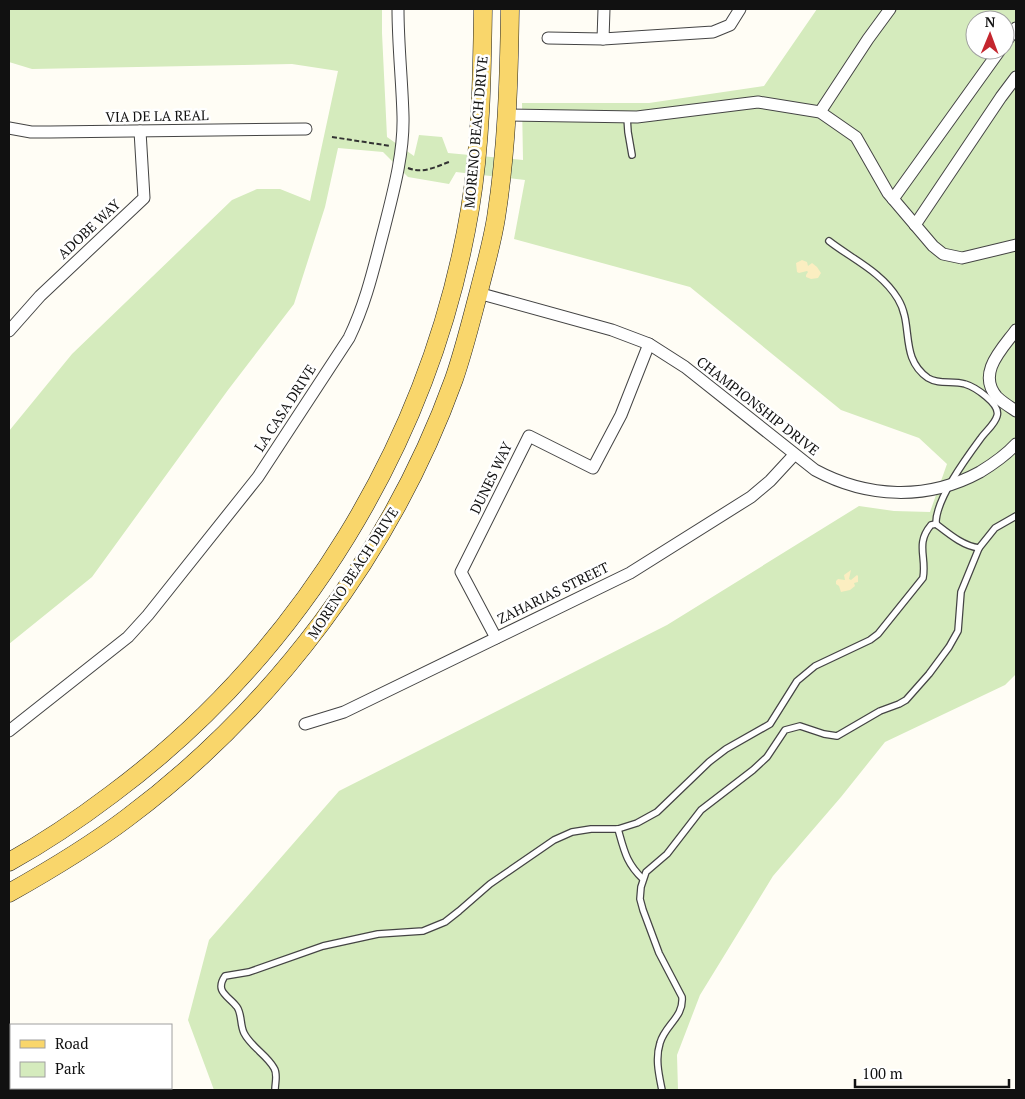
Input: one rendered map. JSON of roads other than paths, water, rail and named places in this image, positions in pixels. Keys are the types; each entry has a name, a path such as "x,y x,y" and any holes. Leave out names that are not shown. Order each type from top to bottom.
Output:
{"main road":[{"name":"MORENO BEACH DRIVE","path":"9,862 72,824 144,771 195,725 242,677 298,610 336,556 381,477 402,435 426,374 454,285 470,211 476,165 483,9"},
{"name":"MORENO BEACH DRIVE","path":"9,892 72,857 127,818 162,790 211,746 263,695 306,645 380,536 427,446 454,379 484,275 496,219 504,156 510,9"},
{"path":"454,285 478,293"}],"street":[{"name":"LA CASA DRIVE","path":"9,731 128,637 148,616 258,477 349,338 367,295 392,196 401,146 403,117 398,42 398,9"},
{"path":"603,38 604,9"},
{"path":"548,38 603,38 713,32 730,25 740,9"},
{"path":"820,112 890,9"},
{"path":"893,199 993,60"},
{"path":"915,225 1016,77"},
{"path":"507,116 655,116 758,102 820,112 856,137 893,199 933,246 943,254 962,258 1016,244"},
{"name":"VIA DE LA REAL","path":"9,128 31,132 306,129"},
{"name":"ADOBE WAY","path":"9,331 40,296 144,198 140,131"},
{"name":"CHAMPIONSHIP DRIVE","path":"478,293 612,330 649,344 685,367 815,470 855,488 909,493 949,486 992,465 1016,444"},
{"path":"1016,330 996,356 989,373 993,390 997,397 1016,411"},
{"name":"DUNES WAY","path":"496,638 461,572 529,436 593,468 621,415 649,344"},
{"name":"ZAHARIAS STREET","path":"305,724 344,712 630,573 751,496 770,481 794,455"}],"lane":[{"path":"628,117 628,132 632,155"},
{"path":"829,240 844,253 882,278 898,299 906,318 909,352 921,372 929,379 942,383 967,384 992,402 998,409 998,416 981,437 949,486 939,508 936,524"},
{"path":"662,1090 658,1070 660,1042 675,1020 682,1003 682,997 659,953 640,899 646,872 676,844 701,810 753,770 766,757 785,730 800,726 837,736 880,711 906,700 929,674 958,631 961,592 979,548 995,528 1016,516"},
{"path":"936,524 961,541 972,547 979,548"},
{"path":"275,1090 277,1074 274,1067 243,1032 238,1008 223,992 221,985 225,976 249,972 323,946 378,934 423,931 445,922 490,884 554,840 582,830 618,829 637,823 657,812 709,762 726,749 770,724 797,681 815,666 870,640 878,634 923,578 925,569 921,549 922,540 931,525 936,524"},
{"path":"618,829 627,859 633,869 643,879"}]}
